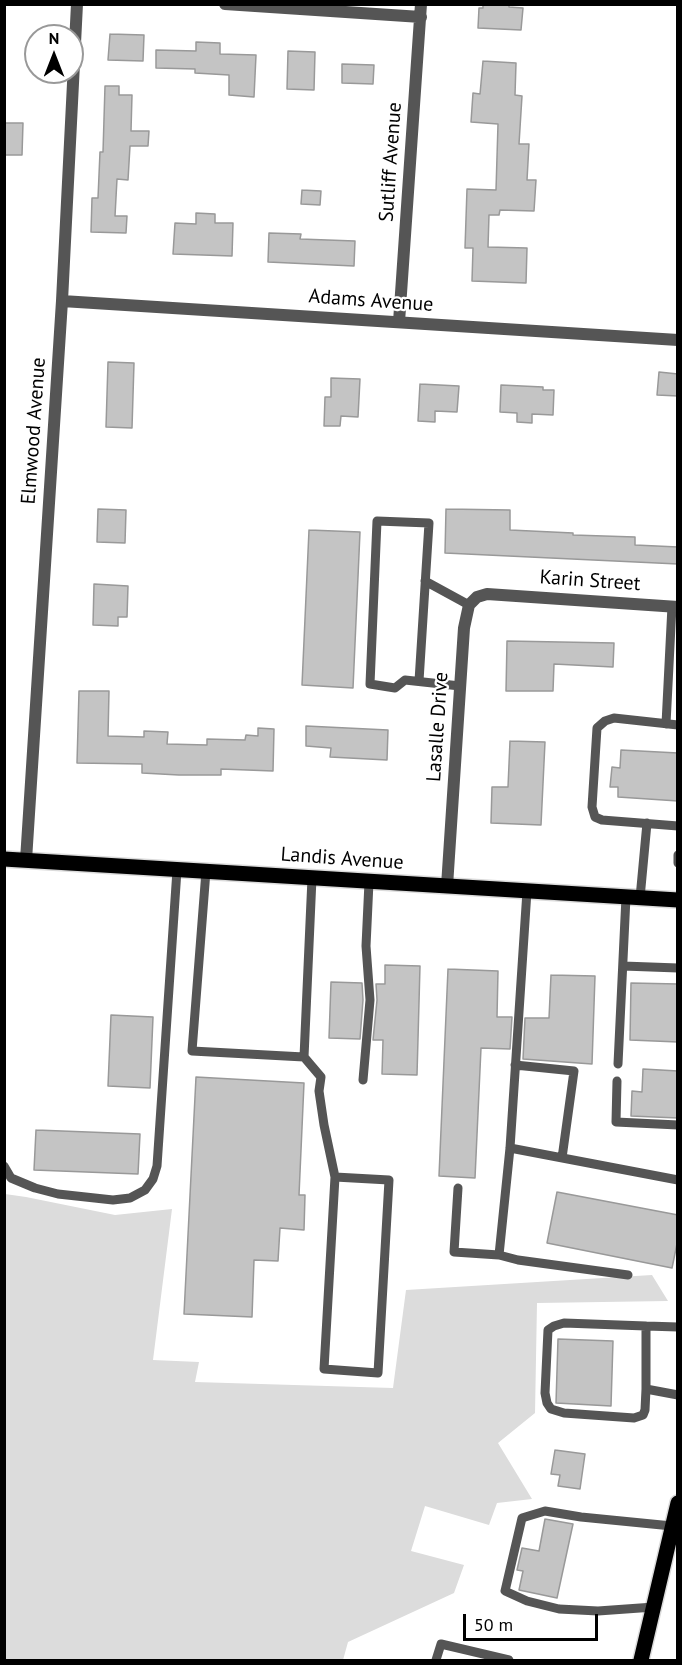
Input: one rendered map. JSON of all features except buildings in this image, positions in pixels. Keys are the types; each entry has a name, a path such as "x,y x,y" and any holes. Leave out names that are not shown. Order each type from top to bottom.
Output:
{"main road":[{"name":"Landis Avenue","path":"4,859 678,900"},
{"path":"641,1660 678,1503"}],"street":[{"name":"Elmwood Avenue","path":"26,860 62,301 77,4"},
{"path":"225,4 421,11"},
{"name":"Sutliff Avenue","path":"399,322 421,11"},
{"name":"Adams Avenue","path":"62,301 678,340"},
{"name":"Karin Street","path":"469,605 477,597 500,594 675,607"},
{"name":"Lasalle Drive","path":"447,886 464,628 469,605"}],"lane":[{"path":"419,681 429,523 377,521 370,684 395,688 405,680 460,686"},
{"path":"425,581 469,605"},
{"path":"666,724 675,607"},
{"path":"678,725 614,718 605,721 597,728 592,807 595,817 602,819 678,826"},
{"path":"618,1064 623,966 647,823"},
{"path":"678,855 678,863"},
{"path":"4,1166 11,1178 35,1188 58,1194 113,1200 130,1198 145,1190 153,1179 157,1166 177,870"},
{"path":"206,871 192,1051 304,1057"},
{"path":"312,878 304,1057 321,1077 320,1091 324,1125 335,1177 324,1369 378,1373 389,1180 335,1177"},
{"path":"363,1080 370,1000 366,946 369,882"},
{"path":"499,1255 510,1148 527,891"},
{"path":"623,966 678,968"},
{"path":"515,1065 574,1071 562,1158"},
{"path":"617,1081 616,1122 678,1125"},
{"path":"510,1148 678,1180"},
{"path":"458,1188 454,1252 499,1255 518,1260 628,1275"},
{"path":"646,1326 646,1389 643,1415 634,1418 564,1413 551,1409 545,1393 548,1330 554,1326 564,1323 678,1327"},
{"path":"646,1389 678,1395"},
{"path":"654,1607 598,1611 559,1609 527,1601 505,1591 522,1518 545,1511 672,1526"},
{"path":"436,1660 441,1644 509,1660"}],"shaded area":[{"path":"5,1194 115,1215 172,1209 153,1360 199,1362 195,1382 393,1388 406,1290 652,1275 668,1301 537,1303 535,1413 498,1443 532,1499 497,1503 489,1525 425,1506 411,1551 464,1565 454,1593 348,1642 343,1660 5,1660"}]}
